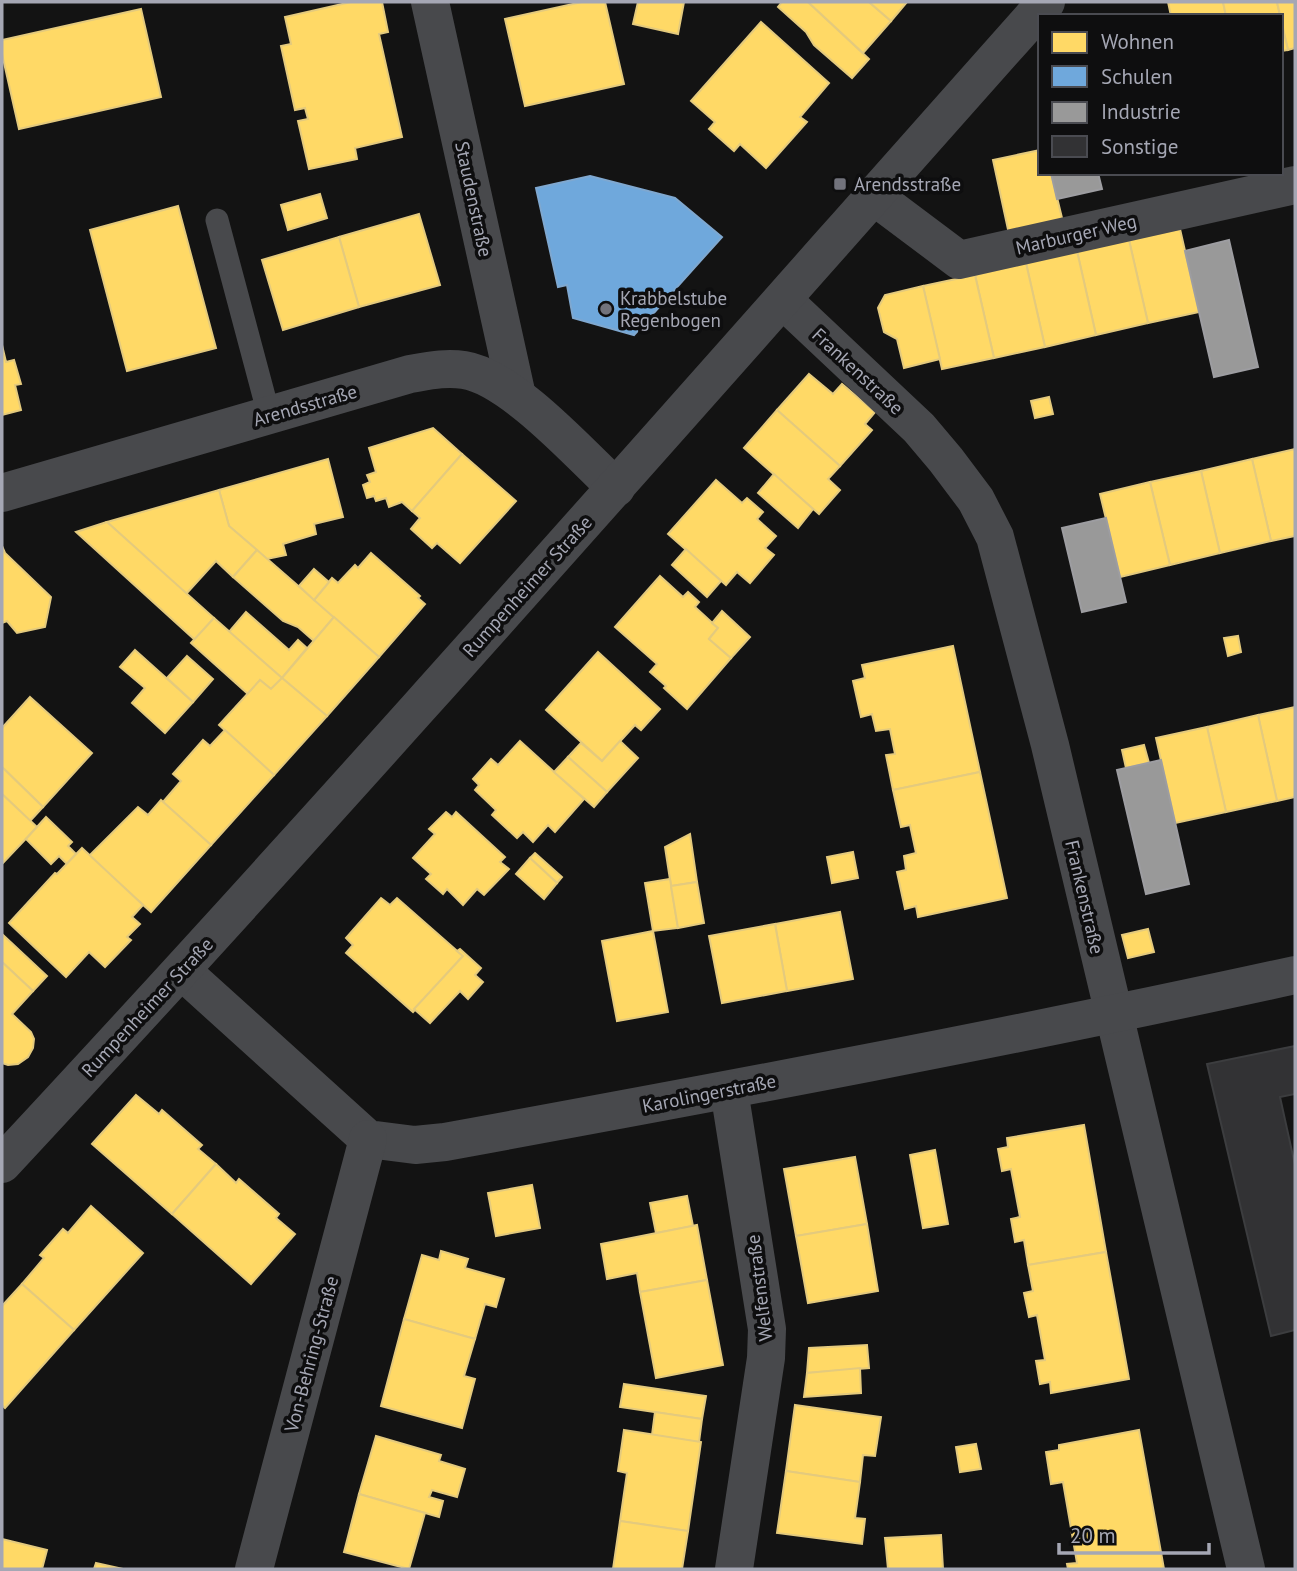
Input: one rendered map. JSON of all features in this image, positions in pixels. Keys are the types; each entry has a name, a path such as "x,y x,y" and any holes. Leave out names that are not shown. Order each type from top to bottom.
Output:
{"street":[{"name":"Staudenstraße","path":"430,2 517,396"},
{"name":"Rumpenheimer Straße","path":"2,1164 182,971 616,488 1046,2"},
{"name":"Marburger Weg","path":"875,197 959,260 1295,185"},
{"name":"Frankenstraße","path":"783,300 919,428 976,500 995,537 1050,745 1246,1569"},
{"name":"Arendsstraße","path":"2,493 410,374 448,369 483,375 517,396 616,488"},
{"path":"182,971 368,1139"},
{"name":"Karolingerstraße","path":"368,1139 415,1145 445,1142 1113,1015 1295,975"},
{"name":"Welfenstraße","path":"729,1090 767,1329 766,1358 734,1569"},
{"name":"Von-Behring-Straße","path":"254,1569 368,1139"}],"lane":[{"path":"217,219 269,415"}],"building: Wohnen":[{"path":"351,2 382,2 388,32 379,34 402,137 355,148 357,159 309,169 298,121 308,119 305,108 295,110 281,46 291,44 285,17"},
{"path":"582,2 605,2 624,84 525,106 505,19"},
{"path":"638,2 684,2 678,34 633,24"},
{"path":"782,2 808,2 869,59 852,78 814,45 806,32 778,7"},
{"path":"808,2 869,2 891,21 863,53"},
{"path":"869,2 907,2 891,21"},
{"path":"1168,2 1223,2 1226,14 1171,14"},
{"path":"1223,2 1277,2 1280,14 1226,14"},
{"path":"1277,2 1295,2 1295,48 1288,50 1283,14 1280,14"},
{"path":"141,9 161,97 19,129 2,54 2,40"},
{"path":"761,22 829,83 800,117 807,122 766,168 740,144 734,151 709,129 715,122 691,101"},
{"path":"1283,29 1288,50 1283,51"},
{"path":"1038,150 1038,175 1051,175 1063,222 1009,234 993,160"},
{"path":"320,194 327,218 288,230 281,205"},
{"path":"178,206 216,348 127,371 90,230"},
{"path":"419,214 440,285 359,307 339,237"},
{"path":"1180,229 1199,312 1148,323 1129,240"},
{"path":"339,237 359,307 283,330 262,260"},
{"path":"1129,240 1148,323 1096,335 1077,251"},
{"path":"1077,251 1096,335 1045,347 1026,263"},
{"path":"1026,263 1045,347 994,358 975,275"},
{"path":"975,275 994,358 942,369 923,286"},
{"path":"923,286 940,359 904,368 897,339 884,332 878,308 885,295"},
{"path":"2,345 6,362 14,360 21,384 15,385 21,410 2,415"},
{"path":"809,374 833,394 842,384 875,412 865,424 872,430 840,466 777,410"},
{"path":"1049,397 1053,414 1035,418 1031,401"},
{"path":"777,410 840,466 828,479 840,490 819,514 744,448"},
{"path":"433,428 462,454 412,511 402,502 389,507 386,498 376,501 374,496 367,498 363,485 370,482 367,475 376,472 369,448"},
{"path":"1295,449 1295,536 1271,541 1252,459"},
{"path":"462,454 516,501 460,563 437,543 432,548 411,529 420,518 412,511"},
{"path":"328,459 343,517 314,524 316,534 283,544 286,555 267,559 229,526 219,490"},
{"path":"1252,459 1271,541 1220,553 1201,471"},
{"path":"1201,471 1220,553 1170,565 1150,482"},
{"path":"774,474 813,509 798,528 758,493"},
{"path":"716,480 742,503 747,498 763,512 757,519 776,536 765,548 774,555 750,583 737,572 726,585 668,534"},
{"path":"1150,482 1170,565 1120,577 1100,494"},
{"path":"219,490 229,526 257,550 233,577 216,561 186,594 107,522"},
{"path":"107,522 214,618 195,640 76,532"},
{"path":"2,546 5,553 51,597 45,627 17,633 7,621 2,623"},
{"path":"686,549 721,581 707,597 672,565"},
{"path":"257,550 334,617 314,641 298,627 283,621 233,577"},
{"path":"371,553 420,596 418,598 425,604 379,657 314,600 332,578 338,583 355,565 358,568"},
{"path":"314,569 329,582 314,600 299,586"},
{"path":"660,576 683,597 688,592 699,602 695,607 718,628 709,639 731,658 687,709 650,672 657,664 615,627"},
{"path":"722,611 750,637 731,658 709,639 718,628 712,623"},
{"path":"246,612 289,650 298,640 307,648 282,678 229,632"},
{"path":"334,617 379,657 327,716 282,678"},
{"path":"214,618 282,678 271,689 260,680 248,694 191,643"},
{"path":"1238,636 1241,652 1228,656 1224,638"},
{"path":"953,646 980,772 893,790 886,755 895,754 890,729 876,731 872,714 861,717 853,681 865,678 862,665"},
{"path":"135,650 193,702 165,733 132,703 145,688 120,667"},
{"path":"598,652 660,709 641,730 635,725 602,761 546,710"},
{"path":"187,656 213,679 193,702 167,678"},
{"path":"282,678 327,716 274,775 219,725 260,680 271,689"},
{"path":"30,697 92,753 43,807 2,767 2,728"},
{"path":"1295,707 1295,797 1277,801 1258,715"},
{"path":"1258,715 1277,801 1226,812 1207,727"},
{"path":"1207,727 1226,812 1175,823 1156,738"},
{"path":"225,730 274,775 211,845 163,802 181,781 173,774 203,740 210,746"},
{"path":"520,741 584,799 555,832 548,825 533,842 523,832 517,838 492,815 496,810 475,790 479,785 473,779 491,759 498,765"},
{"path":"620,741 638,758 607,792 568,757 581,743 602,761"},
{"path":"1144,745 1149,763 1126,768 1122,750"},
{"path":"568,757 607,792 594,807 554,772"},
{"path":"2,767 43,807 30,821 2,794"},
{"path":"980,772 1007,898 918,917 916,906 905,909 897,872 906,870 904,856 916,853 910,825 901,827 893,790"},
{"path":"2,794 37,827 2,864"},
{"path":"161,800 211,845 151,912 89,856 138,807 148,815"},
{"path":"446,812 452,817 456,812 505,857 500,862 509,869 484,895 477,889 463,905 447,889 443,894 426,879 431,874 413,858 435,834 429,829"},
{"path":"46,817 72,842 68,846 76,854 67,864 59,856 51,864 26,839"},
{"path":"690,834 697,882 671,886 665,847"},
{"path":"82,848 143,905 132,917 140,924 127,937 131,940 105,967 89,952 66,977 9,923"},
{"path":"853,852 858,878 832,883 827,857"},
{"path":"535,853 562,877 557,883 530,858"},
{"path":"530,858 557,883 544,899 516,874"},
{"path":"670,879 678,928 653,931 645,883"},
{"path":"697,882 704,923 678,928 671,886"},
{"path":"381,898 390,905 397,898 463,956 413,1012 346,953 353,945 346,938"},
{"path":"840,912 853,979 787,991 775,924"},
{"path":"775,924 787,991 722,1003 709,936"},
{"path":"1148,929 1154,952 1128,958 1122,935"},
{"path":"653,931 668,1012 617,1021 602,941"},
{"path":"2,934 47,976 33,991 2,962"},
{"path":"460,949 481,968 475,975 483,982 468,999 460,991 430,1023 414,1009 463,956 457,951"},
{"path":"2,962 33,991 12,1014 31,1032 34,1039 28,1057 18,1064 2,1063"},
{"path":"136,1095 159,1114 162,1110 202,1145 198,1149 216,1164 172,1214 92,1144"},
{"path":"1084,1125 1106,1252 1028,1265 1024,1240 1015,1242 1011,1219 1020,1217 1011,1169 1002,1171 998,1149 1008,1147 1007,1138"},
{"path":"935,1150 948,1224 923,1228 910,1155"},
{"path":"855,1157 867,1224 796,1236 784,1169"},
{"path":"216,1164 236,1183 239,1179 279,1214 276,1218 295,1234 251,1284 172,1214"},
{"path":"532,1185 540,1228 496,1236 488,1193"},
{"path":"687,1196 693,1226 656,1233 650,1203"},
{"path":"91,1206 143,1253 74,1330 22,1284 44,1258 40,1255 63,1229 68,1233"},
{"path":"867,1224 878,1291 808,1303 796,1236"},
{"path":"697,1225 707,1280 640,1292 637,1273 607,1279 601,1244"},
{"path":"441,1251 468,1259 465,1268 504,1279 496,1307 485,1304 475,1339 404,1319 422,1255 439,1260"},
{"path":"1106,1252 1129,1379 1051,1393 1050,1382 1040,1384 1036,1361 1045,1360 1037,1315 1029,1317 1024,1293 1033,1291 1028,1265"},
{"path":"707,1280 723,1365 656,1378 640,1292"},
{"path":"22,1284 74,1330 5,1408 2,1405 2,1306"},
{"path":"404,1319 475,1339 464,1376 475,1379 462,1428 381,1406"},
{"path":"867,1345 869,1368 807,1373 809,1348"},
{"path":"860,1368 861,1393 804,1397 807,1373"},
{"path":"624,1384 706,1396 702,1419 620,1407"},
{"path":"795,1405 881,1417 875,1456 863,1455 860,1482 786,1471"},
{"path":"655,1412 702,1419 699,1442 652,1435"},
{"path":"624,1430 701,1442 688,1531 620,1521 627,1473 618,1471"},
{"path":"1139,1430 1164,1569 1068,1569 1067,1564 1077,1563 1063,1482 1051,1484 1046,1452 1059,1450 1059,1445"},
{"path":"376,1436 441,1455 439,1461 465,1469 457,1497 432,1490 429,1497 443,1501 439,1517 359,1494"},
{"path":"976,1444 981,1469 960,1472 956,1447"},
{"path":"786,1471 860,1482 855,1518 865,1519 862,1544 777,1533"},
{"path":"359,1494 425,1513 409,1569 344,1552"},
{"path":"620,1521 688,1531 682,1569 613,1569"},
{"path":"941,1535 943,1569 888,1569 885,1538"},
{"path":"2,1539 47,1550 42,1569 2,1569"},
{"path":"96,1563 123,1569 94,1569"}],"building: Schulen":[{"path":"590,176 675,198 722,237 634,335 573,318 567,285 558,287 536,188"}],"building: Industrie":[{"path":"1051,175 1098,175 1102,189 1057,199"},
{"path":"1229,240 1258,367 1214,377 1185,251"},
{"path":"1106,518 1126,602 1082,612 1062,528"},
{"path":"1161,760 1189,884 1146,894 1117,770"}],"building: Sonstige":[{"path":"1295,1046 1295,1094 1280,1097 1295,1165 1295,1330 1271,1336 1207,1064"}],"place":[{"name":"Arendsstraße","path":"840,184"},
{"name":"Krabbelstube Regenbogen","path":"606,309"}]}
